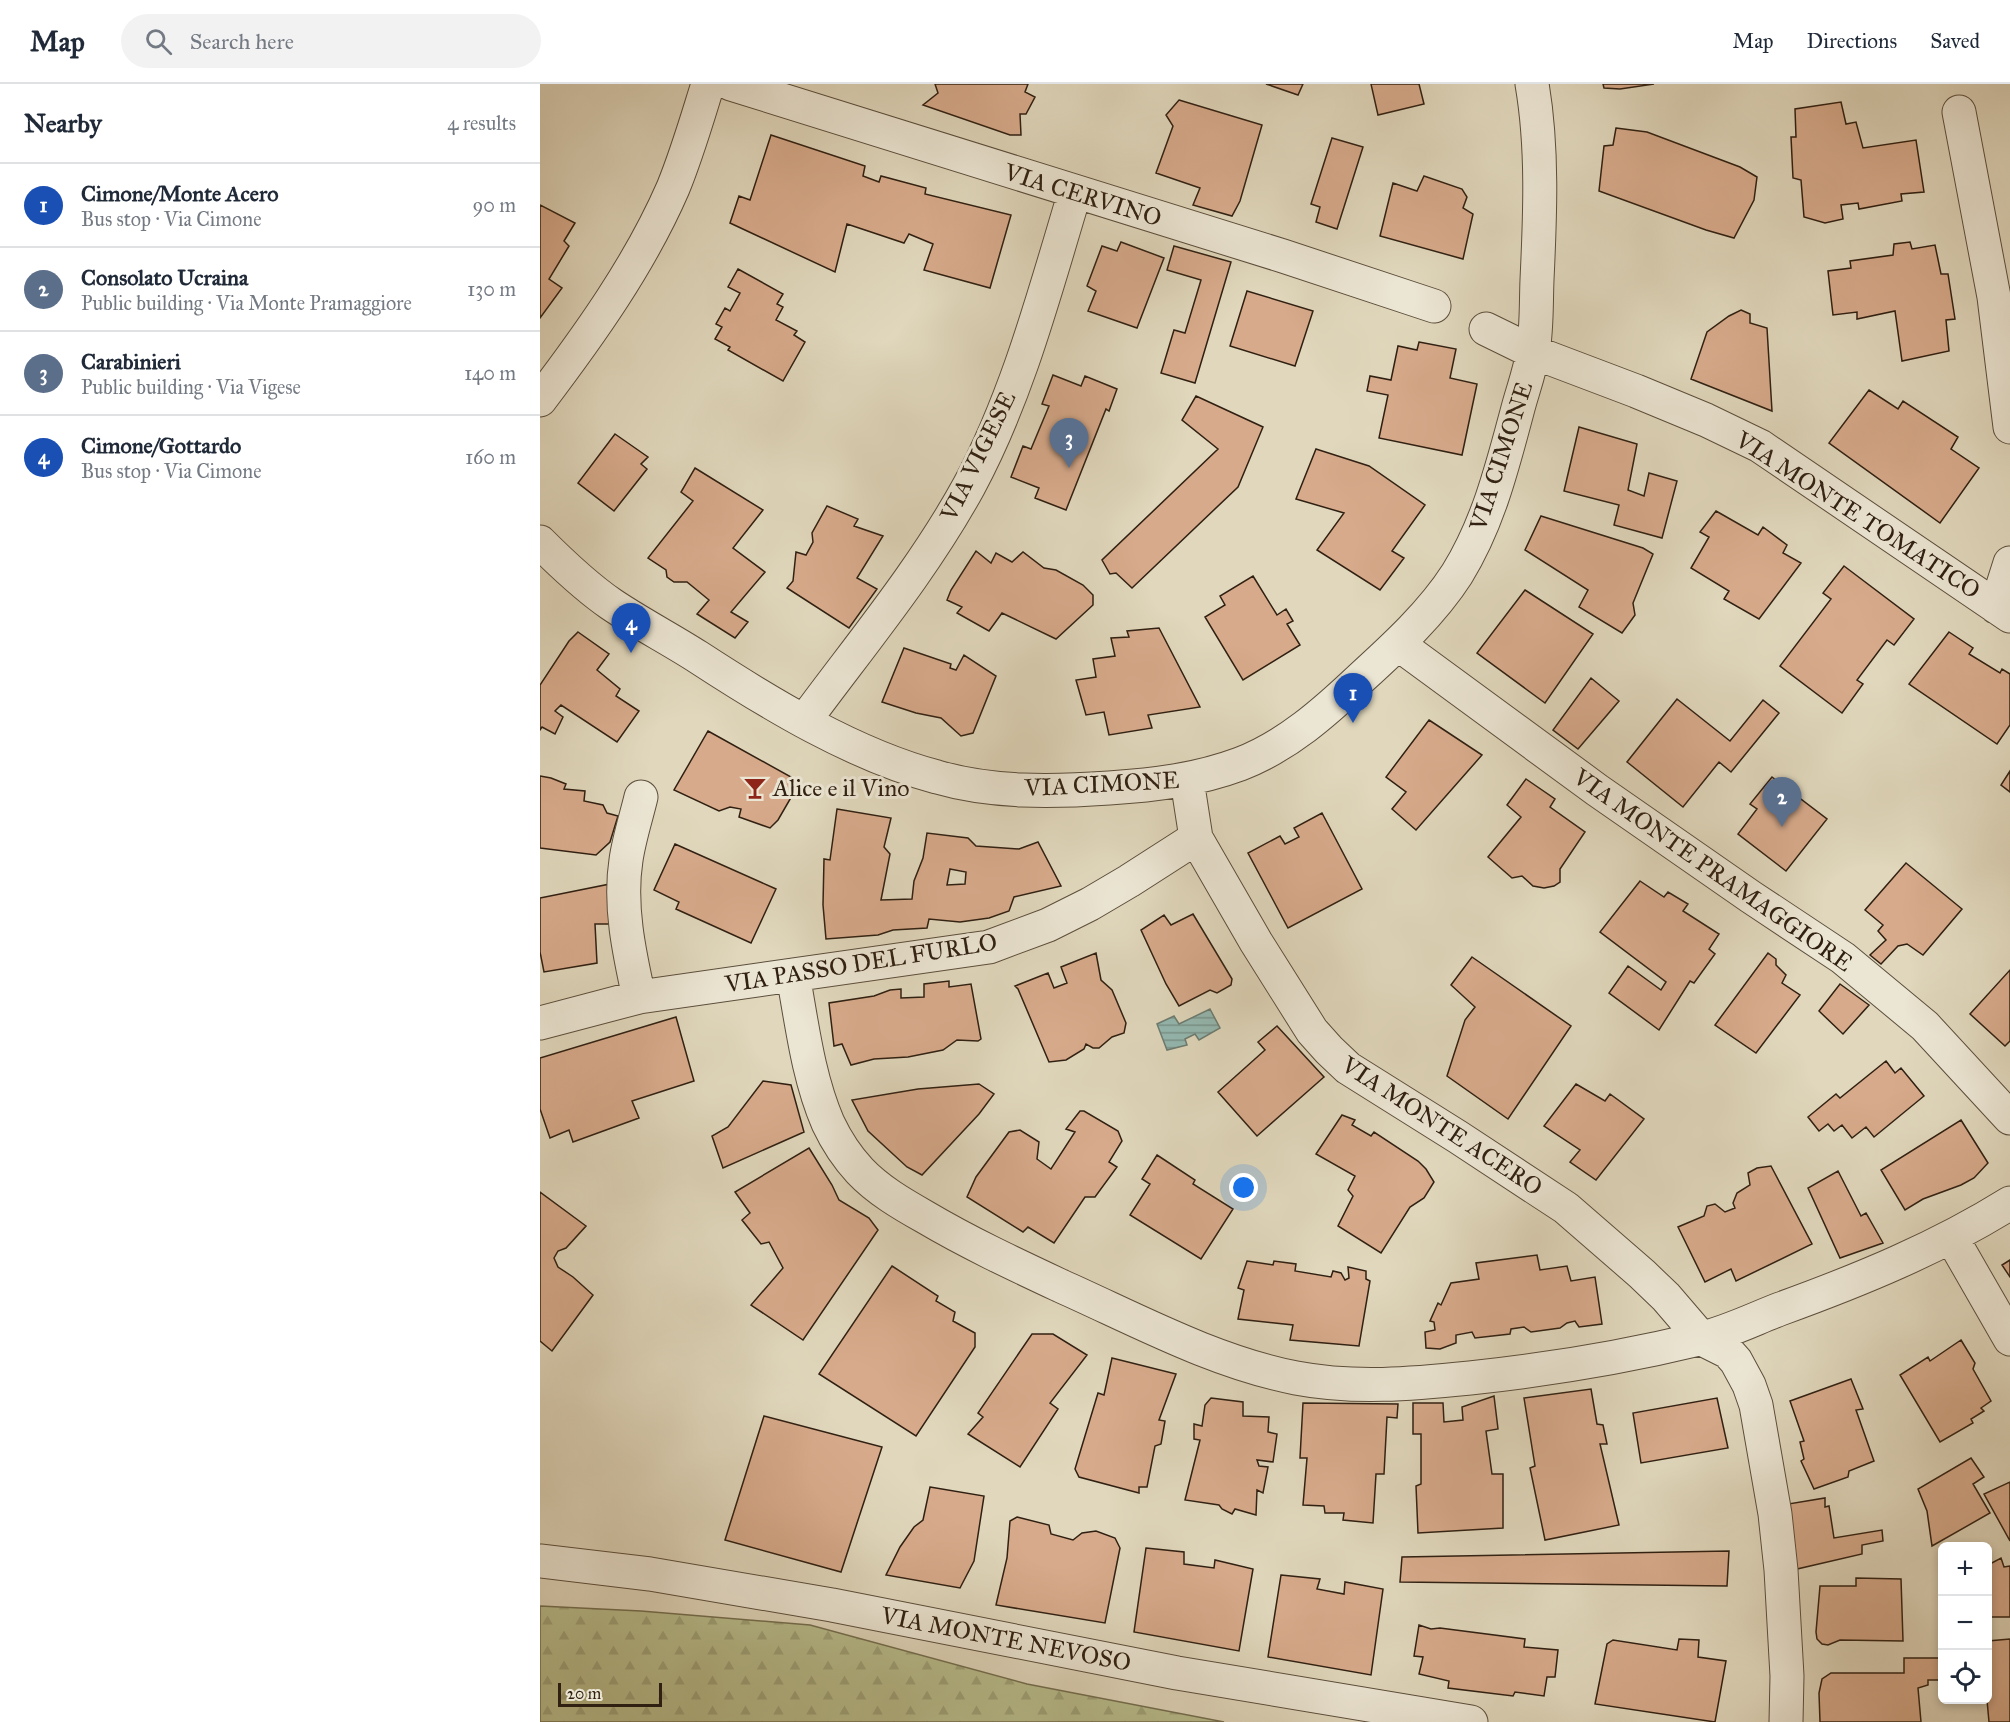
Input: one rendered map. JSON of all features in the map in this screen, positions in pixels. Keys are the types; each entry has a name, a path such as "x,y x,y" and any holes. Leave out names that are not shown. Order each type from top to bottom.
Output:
{"street":[{"path":"540,400 574,356 658,220 688,150 708,84"},
{"name":"VIA CERVINO","path":"731,84 1283,256 1434,306"},
{"name":"VIA CIMONE","path":"540,542 575,576 613,605 805,720 857,747 914,770 963,783 1008,789 1050,791 1152,785 1187,780 1241,764 1290,737 1333,704 1398,644 1447,588 1476,539 1499,479 1533,352 1539,243 1536,108 1532,84"},
{"path":"1959,112 1994,297 2010,427"},
{"name":"VIA VIGESE","path":"805,720 896,600 969,486 1005,405 1032,334 1075,192"},
{"name":"VIA MONTE TOMATICO","path":"1486,329 1533,352 1636,390 1760,446 2003,611"},
{"path":"2003,611 2010,563"},
{"name":"VIA MONTE PRAMAGGIORE","path":"1398,644 1597,790 1843,958 1925,1026 2010,1118"},
{"name":"VIA MONTE ACERO","path":"1187,780 1196,838 1256,942 1312,1031 1334,1055 1348,1068 1566,1208 1666,1297 1702,1339"},
{"path":"639,997 629,945 624,900 626,860 641,797"},
{"name":"VIA PASSO DEL FURLO","path":"540,1023 639,997 989,947 1048,925 1090,904 1196,838"},
{"path":"793,975 820,1100 837,1140 862,1173 900,1203 978,1248 1198,1348 1298,1378 1371,1385 1525,1372 1702,1339 1846,1285 1952,1238 2010,1203"},
{"path":"1952,1238 2010,1339"},
{"path":"1702,1339 1728,1353 1736,1361 1749,1385 1759,1422 1769,1473 1781,1570 1787,1676 1786,1722"},
{"name":"VIA MONTE NEVOSO","path":"540,1561 650,1574 832,1605 1177,1673 1471,1722"}],"green space":[{"path":"540,1606 641,1611 810,1625 1027,1684 1224,1722 540,1722"}],"water":[{"path":"1210,1009 1220,1028 1199,1040 1195,1034 1185,1039 1187,1045 1167,1050 1157,1024 1174,1016 1179,1024"}],"building":[{"path":"935,84 1028,84 1025,92 1035,97 1026,114 1020,114 1021,135 1010,135 923,105 938,93"},
{"path":"1266,84 1303,84 1298,95"},
{"path":"1371,84 1419,84 1424,104 1378,115"},
{"path":"1603,84 1654,84 1620,89 1604,88"},
{"path":"1179,100 1262,125 1240,201 1232,216 1193,205 1200,188 1156,173 1173,126 1166,115"},
{"path":"1841,102 1846,124 1856,122 1863,148 1916,140 1924,192 1901,194 1902,201 1859,209 1858,203 1841,205 1843,219 1825,223 1804,217 1801,180 1793,178 1791,137 1796,137 1795,109"},
{"path":"1616,128 1647,132 1740,167 1757,177 1754,200 1734,238 1599,191 1604,146 1613,145"},
{"path":"771,135 865,166 863,176 879,182 881,176 926,188 925,194 1011,215 990,288 924,270 933,244 909,234 904,243 847,224 835,272 730,223 739,196 750,200"},
{"path":"1332,138 1363,147 1337,229 1316,222 1320,207 1311,204"},
{"path":"1424,176 1462,189 1467,197 1463,208 1473,214 1463,259 1380,236 1393,183 1417,191"},
{"path":"540,205 575,223 564,241 569,246 549,279 562,288 540,318"},
{"path":"1121,242 1164,258 1137,328 1088,311 1096,291 1087,286 1102,246 1117,251"},
{"path":"1910,242 1912,249 1935,245 1941,274 1948,274 1955,319 1946,320 1949,351 1902,361 1895,311 1857,319 1857,312 1833,315 1828,271 1851,268 1850,261 1893,255 1894,244"},
{"path":"1174,246 1231,262 1195,383 1161,373 1174,330 1185,333 1201,280 1167,270"},
{"path":"738,269 783,294 777,304 783,307 776,320 797,331 794,335 805,342 783,381 728,350 730,347 715,339 722,327 716,324 725,308 730,311 740,293 728,287"},
{"path":"1247,291 1313,311 1295,366 1230,346"},
{"path":"1741,310 1750,314 1750,323 1767,328 1772,411 1691,379 1707,332"},
{"path":"1419,342 1456,349 1450,378 1477,384 1462,455 1379,438 1388,395 1367,391 1370,376 1391,380 1398,346 1417,350"},
{"path":"1053,375 1081,386 1085,376 1117,389 1109,411 1106,409 1066,510 1035,498 1039,488 1011,477 1023,446 1031,449 1049,406 1042,404"},
{"path":"1869,390 1898,409 1903,401 1958,437 1951,449 1979,468 1940,523 1829,443"},
{"path":"1196,396 1263,427 1238,487 1132,588 1116,573 1110,574 1102,560 1218,449 1182,420"},
{"path":"1579,427 1637,444 1628,490 1644,496 1649,473 1677,481 1662,538 1614,525 1619,505 1564,491"},
{"path":"615,434 648,457 641,464 647,469 614,511 578,483"},
{"path":"1316,449 1369,466 1425,505 1392,551 1404,558 1380,590 1317,550 1344,513 1296,499"},
{"path":"695,468 763,510 733,548 765,572 731,612 748,622 735,638 697,614 709,600 687,582 674,582 667,577 666,570 648,558 693,501 681,492"},
{"path":"827,506 858,519 854,526 883,536 857,578 877,589 849,628 787,588 793,581 796,552 806,555 813,542 812,533"},
{"path":"1716,511 1758,535 1763,527 1787,545 1783,553 1801,563 1759,619 1724,599 1729,591 1691,568 1709,537 1700,532"},
{"path":"1541,516 1643,548 1653,554 1633,603 1635,615 1622,633 1579,607 1588,590 1525,550"},
{"path":"976,551 991,563 996,553 1012,562 1023,552 1044,568 1056,570 1083,585 1093,595 1093,605 1056,639 1002,613 989,631 957,613 962,607 947,600"},
{"path":"1844,566 1914,619 1894,645 1887,640 1857,680 1863,684 1842,713 1780,666 1831,599 1823,593"},
{"path":"1253,576 1277,615 1286,609 1293,621 1287,624 1300,645 1243,680 1205,617 1225,605 1220,596"},
{"path":"1525,590 1593,634 1545,703 1477,653"},
{"path":"1159,628 1200,707 1148,715 1152,728 1109,735 1104,712 1086,715 1076,680 1096,677 1093,659 1115,656 1111,638 1129,637 1127,631"},
{"path":"578,632 609,654 597,670 620,689 616,696 639,711 617,742 561,705 555,711 563,717 555,734 542,727 540,730 540,685 569,641"},
{"path":"1949,632 1973,648 1969,654 2000,673 2002,669 2010,674 2010,725 1997,744 1909,684"},
{"path":"904,648 951,664 950,668 956,670 964,655 996,676 973,733 961,736 941,718 882,702"},
{"path":"1591,678 1619,701 1578,749 1553,730"},
{"path":"1677,699 1730,741 1763,700 1779,713 1731,772 1719,762 1683,807 1627,762"},
{"path":"1429,720 1482,755 1416,830 1392,809 1406,792 1386,777"},
{"path":"708,731 800,782 778,820 770,828 739,817 741,809 730,807 719,811 674,790"},
{"path":"2010,771 2010,792 2001,785"},
{"path":"540,776 566,784 564,789 585,791 584,801 603,805 607,813 618,816 610,842 596,855 540,848"},
{"path":"1772,777 1827,819 1786,871 1738,834 1757,809 1750,804"},
{"path":"1526,779 1555,799 1550,807 1585,832 1560,869 1560,882 1554,886 1544,888 1533,886 1522,876 1512,878 1488,857 1521,817 1507,805"},
{"path":"837,809 891,818 884,847 890,854 881,900 912,899 914,881 923,858 927,833 968,838 976,846 1019,849 1038,842 1061,886 1014,897 1009,911 989,918 960,922 929,919 927,928 826,939 823,905 824,859 830,860","holes":["950,869 966,872 965,884 947,885"]},
{"path":"1322,813 1362,889 1288,928 1248,853 1280,836 1285,844 1299,837 1294,828"},
{"path":"675,844 776,889 751,943 676,909 679,902 654,890"},
{"path":"1906,863 1962,909 1923,955 1907,944 1898,946 1881,964 1870,955 1886,940 1878,931 1883,925 1865,910"},
{"path":"1640,881 1664,897 1668,892 1688,904 1683,911 1719,934 1709,949 1715,954 1694,983 1690,981 1659,1030 1609,993 1628,966 1661,990 1666,982 1600,932"},
{"path":"610,884 612,924 595,924 597,963 544,972 540,952 540,898"},
{"path":"1193,914 1232,979 1231,985 1217,993 1210,990 1179,1006 1141,930 1164,915 1171,925"},
{"path":"1096,953 1101,980 1112,990 1126,1023 1124,1033 1112,1037 1099,1048 1086,1044 1084,1049 1066,1060 1049,1062 1015,986 1048,973 1054,988 1067,983 1061,967"},
{"path":"1768,953 1776,959 1776,965 1786,975 1782,983 1800,995 1756,1053 1715,1025"},
{"path":"1472,957 1571,1026 1508,1119 1447,1076 1465,1020 1475,1007 1451,985"},
{"path":"2010,970 2010,1041 2005,1046 1970,1014"},
{"path":"949,981 949,987 971,984 981,1039 978,1041 957,1040 943,1050 908,1057 874,1059 851,1065 842,1044 834,1046 829,1003 901,989 901,998 924,997 924,984"},
{"path":"1840,984 1869,1005 1843,1034 1819,1011"},
{"path":"676,1017 694,1081 632,1101 639,1118 573,1142 569,1130 550,1138 540,1109 540,1058"},
{"path":"1277,1026 1324,1077 1257,1136 1218,1092 1265,1050 1258,1042"},
{"path":"1886,1061 1895,1073 1901,1068 1924,1096 1874,1137 1866,1127 1852,1138 1842,1125 1834,1131 1828,1124 1819,1131 1808,1117 1836,1094 1840,1098"},
{"path":"763,1081 791,1085 804,1132 723,1168 712,1136 728,1127"},
{"path":"979,1084 994,1094 979,1114 922,1175 907,1167 868,1131 852,1100 918,1089"},
{"path":"1576,1084 1605,1101 1610,1094 1644,1119 1596,1180 1570,1162 1580,1150 1544,1126"},
{"path":"1080,1111 1084,1111 1118,1131 1122,1141 1109,1162 1117,1167 1095,1197 1085,1197 1054,1243 1028,1227 1023,1232 967,1197 976,1177 1009,1132 1020,1130 1039,1142 1037,1159 1051,1169 1075,1132 1066,1129"},
{"path":"1342,1115 1355,1120 1352,1125 1371,1136 1374,1132 1418,1161 1434,1182 1424,1198 1410,1207 1381,1253 1338,1226 1353,1196 1348,1190 1355,1176 1316,1154"},
{"path":"1961,1120 1988,1163 1974,1178 1923,1199 1905,1210 1881,1170"},
{"path":"809,1148 839,1200 869,1218 878,1230 803,1340 751,1305 783,1268 769,1242 761,1244 742,1220 750,1213 735,1192"},
{"path":"1157,1155 1195,1180 1193,1184 1233,1209 1201,1259 1130,1215 1150,1184 1142,1179"},
{"path":"1771,1166 1812,1244 1736,1281 1731,1269 1705,1282 1678,1227 1704,1216 1707,1206 1715,1204 1725,1212 1735,1208 1733,1203 1737,1193 1750,1185 1748,1173 1757,1168"},
{"path":"1838,1171 1861,1216 1866,1213 1883,1243 1840,1258 1808,1188"},
{"path":"540,1192 586,1226 566,1248 558,1251 554,1258 558,1267 593,1295 552,1351 540,1341"},
{"path":"1537,1255 1540,1270 1567,1266 1571,1281 1595,1277 1602,1324 1579,1327 1575,1321 1560,1328 1531,1332 1524,1327 1511,1329 1510,1334 1475,1338 1472,1332 1456,1335 1456,1343 1440,1349 1426,1348 1425,1332 1435,1330 1434,1322 1430,1321 1438,1303 1441,1305 1451,1283 1479,1279 1476,1263"},
{"path":"2010,1260 2010,1277 2002,1265"},
{"path":"1247,1261 1273,1265 1274,1261 1296,1264 1295,1271 1331,1277 1333,1271 1341,1273 1345,1280 1349,1278 1348,1267 1366,1271 1366,1279 1370,1281 1359,1346 1290,1340 1293,1325 1238,1319 1244,1290 1238,1288"},
{"path":"892,1266 938,1296 936,1301 955,1312 953,1321 975,1333 975,1347 916,1436 819,1374"},
{"path":"1032,1334 1053,1334 1087,1355 1050,1403 1058,1409 1020,1467 968,1434 983,1417 978,1413"},
{"path":"1961,1340 1975,1363 1973,1369 1991,1401 1981,1408 1984,1411 1971,1419 1973,1423 1940,1442 1900,1375 1928,1357 1930,1361"},
{"path":"1112,1358 1176,1374 1159,1420 1165,1421 1161,1444 1155,1446 1147,1487 1139,1487 1139,1493 1079,1477 1075,1469 1098,1393 1104,1395"},
{"path":"1851,1379 1863,1409 1856,1410 1874,1461 1849,1471 1848,1477 1814,1489 1801,1461 1804,1459 1800,1442 1804,1441 1790,1401"},
{"path":"1591,1389 1597,1424 1603,1425 1607,1444 1600,1444 1619,1525 1545,1540 1530,1468 1535,1466 1524,1398"},
{"path":"1494,1396 1498,1429 1486,1431 1492,1474 1503,1474 1503,1528 1418,1533 1416,1486 1421,1484 1421,1434 1413,1434 1413,1403 1443,1403 1444,1422 1463,1420 1462,1407"},
{"path":"1211,1398 1243,1402 1243,1416 1269,1417 1268,1432 1277,1434 1273,1462 1257,1460 1259,1466 1268,1467 1263,1493 1257,1490 1256,1515 1235,1509 1232,1514 1219,1505 1185,1500 1200,1440 1194,1439 1194,1424 1202,1426 1205,1405"},
{"path":"1717,1398 1728,1448 1641,1463 1633,1413"},
{"path":"1303,1403 1398,1404 1397,1418 1387,1417 1384,1474 1376,1474 1373,1523 1343,1520 1344,1513 1325,1513 1324,1506 1303,1505 1307,1458 1300,1458"},
{"path":"764,1416 882,1447 841,1572 725,1540"},
{"path":"1971,1458 1984,1477 1973,1484 1990,1513 1932,1546 1927,1511 1918,1489"},
{"path":"2010,1482 2010,1541 1984,1494"},
{"path":"930,1487 984,1496 974,1561 960,1588 886,1575 900,1547 914,1527 923,1520"},
{"path":"1825,1498 1825,1507 1829,1506 1834,1538 1882,1530 1883,1541 1862,1545 1862,1554 1797,1569 1788,1504"},
{"path":"1017,1517 1049,1525 1051,1534 1073,1540 1082,1533 1096,1531 1115,1538 1120,1548 1105,1623 996,1605 1007,1558 1010,1521"},
{"path":"1146,1548 1184,1552 1184,1564 1214,1568 1215,1560 1253,1569 1239,1651 1134,1632"},
{"path":"1729,1551 1727,1586 1400,1582 1402,1557"},
{"path":"2001,1558 2004,1567 2010,1566 2010,1617 1992,1617 1992,1563"},
{"path":"1281,1575 1320,1579 1317,1589 1344,1594 1345,1582 1383,1589 1371,1675 1268,1657"},
{"path":"1856,1578 1901,1579 1903,1641 1840,1640 1828,1645 1822,1644 1817,1639 1820,1586 1856,1586"},
{"path":"1419,1625 1431,1629 1440,1628 1525,1639 1524,1647 1558,1650 1555,1677 1547,1677 1544,1696 1515,1692 1513,1696 1448,1688 1449,1681 1419,1674 1423,1657 1414,1656"},
{"path":"1679,1639 1699,1640 1698,1657 1726,1661 1715,1722 1595,1704 1607,1644 1613,1640 1677,1650"},
{"path":"2010,1639 2010,1722 1989,1722 1987,1704 1992,1704 1992,1641"},
{"path":"1904,1658 1938,1658 1938,1680 1928,1680 1928,1685 1918,1688 1921,1722 1820,1722 1819,1693 1822,1679 1831,1673 1904,1673"}],"place":[{"name":"Carabinieri","path":"1069,468"},
{"name":"Cimone/Gottardo","path":"631,653"},
{"name":"Cimone/Monte Acero","path":"1353,723"},
{"name":"Alice e il Vino","path":"755,788"},
{"name":"Consolato Ucraina","path":"1782,827"}]}
